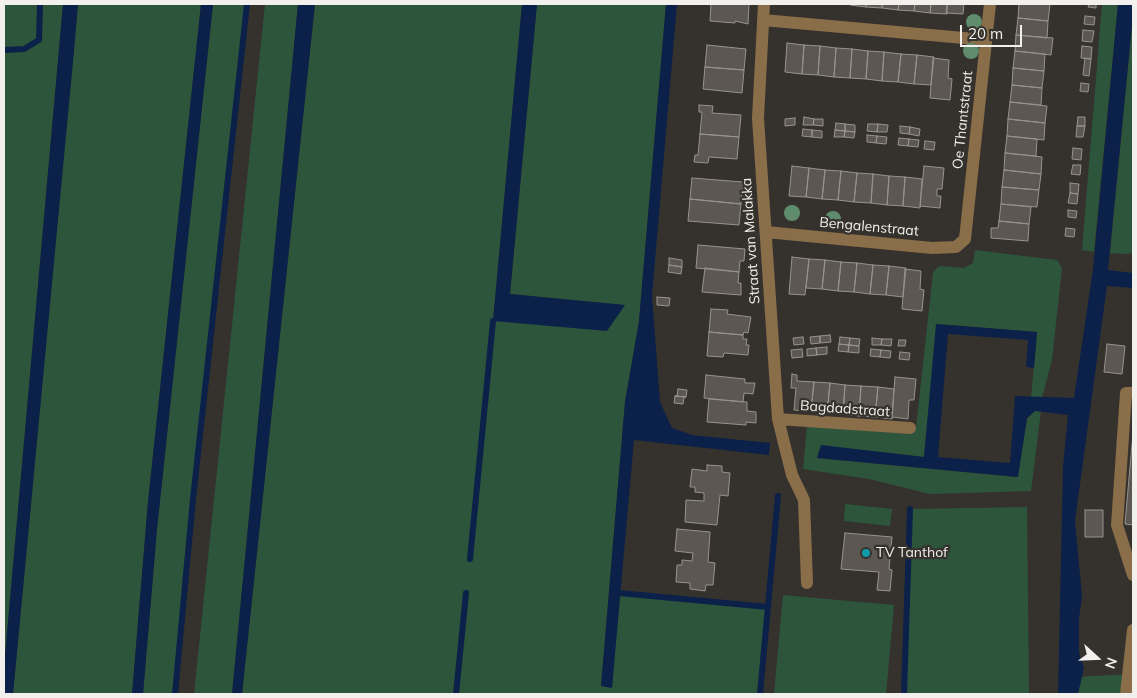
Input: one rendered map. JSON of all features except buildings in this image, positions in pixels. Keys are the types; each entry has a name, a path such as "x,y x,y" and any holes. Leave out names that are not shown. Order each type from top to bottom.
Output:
{"street":[{"name":"Straat van Malakka","path":"764,4 758,118 778,419 792,475 804,500 807,583"},
{"name":"Oe Thantstraat","path":"966,238 990,4"},
{"path":"763,20 986,40"},
{"name":"Bengalenstraat","path":"766,232 932,248 956,247 966,238"},
{"path":"1133,394 1126,393 1117,525 1133,575"},
{"name":"Bagdadstraat","path":"778,419 910,428"},
{"path":"1126,694 1133,630"}],"green space":[{"path":"4,4 63,4 4,667"},
{"path":"78,4 201,4 148,502 132,694 13,694"},
{"path":"213,4 247,4 193,499 175,694 143,694 157,529"},
{"path":"265,4 298,4 232,694 194,694"},
{"path":"315,4 522,4 493,321 624,305 510,294 537,4 666,4 639,321 625,402 601,686 612,687 619,593 768,607 760,694 242,694"},
{"path":"1102,4 1118,4 1094,252 1082,250"},
{"path":"1133,15 1133,253 1124,254 1110,253"},
{"path":"975,250 1057,260 1062,268 1052,360 1042,398 1031,398 1037,332 937,324 924,457 821,446 817,458 1017,477 1027,419 1035,411 1041,411 1031,491 930,494 869,479 803,469 807,426 909,434 916,428 933,272 939,266 964,268 973,263"},
{"path":"845,504 892,509 890,526 844,521"},
{"path":"1027,507 1029,694 904,694 910,509"},
{"path":"783,595 894,605 886,694 774,694"},
{"path":"1133,674 1133,694 1070,694 1073,677"}],"water":[{"path":"63,4 78,4 13,694 4,694 4,667"},
{"path":"201,4 213,4 157,529 143,694 132,694 148,502"},
{"path":"298,4 315,4 242,694 232,694"},
{"path":"522,4 537,4 510,294 625,305 607,331 493,321"},
{"path":"666,4 677,4 652,296 660,402 672,428 692,435 770,443 769,455 634,440 612,688 601,686 625,402 639,321"},
{"path":"1118,4 1133,4 1133,15 1108,270 1133,273 1133,288 1107,286 1075,521 1082,596 1079,619 1079,653 1084,668 1078,694 1058,694 1063,466 1068,415 1035,411 1027,418 1018,477 817,458 821,445 924,457 936,324 1037,332 1034,368 1026,367 1028,340 948,334 938,457 1010,463 1015,396 1074,398 1093,269"}],"waterway":[{"path":"4,50 24,49 39,40 40,4"},
{"path":"175,694 193,499 247,4"},
{"path":"470,559 493,321"},
{"path":"760,694 778,496"},
{"path":"904,694 910,509"},
{"path":"456,694 466,593"},
{"path":"619,593 768,607"}],"place":[{"name":"TV Tanthof","path":"866,553"}]}
